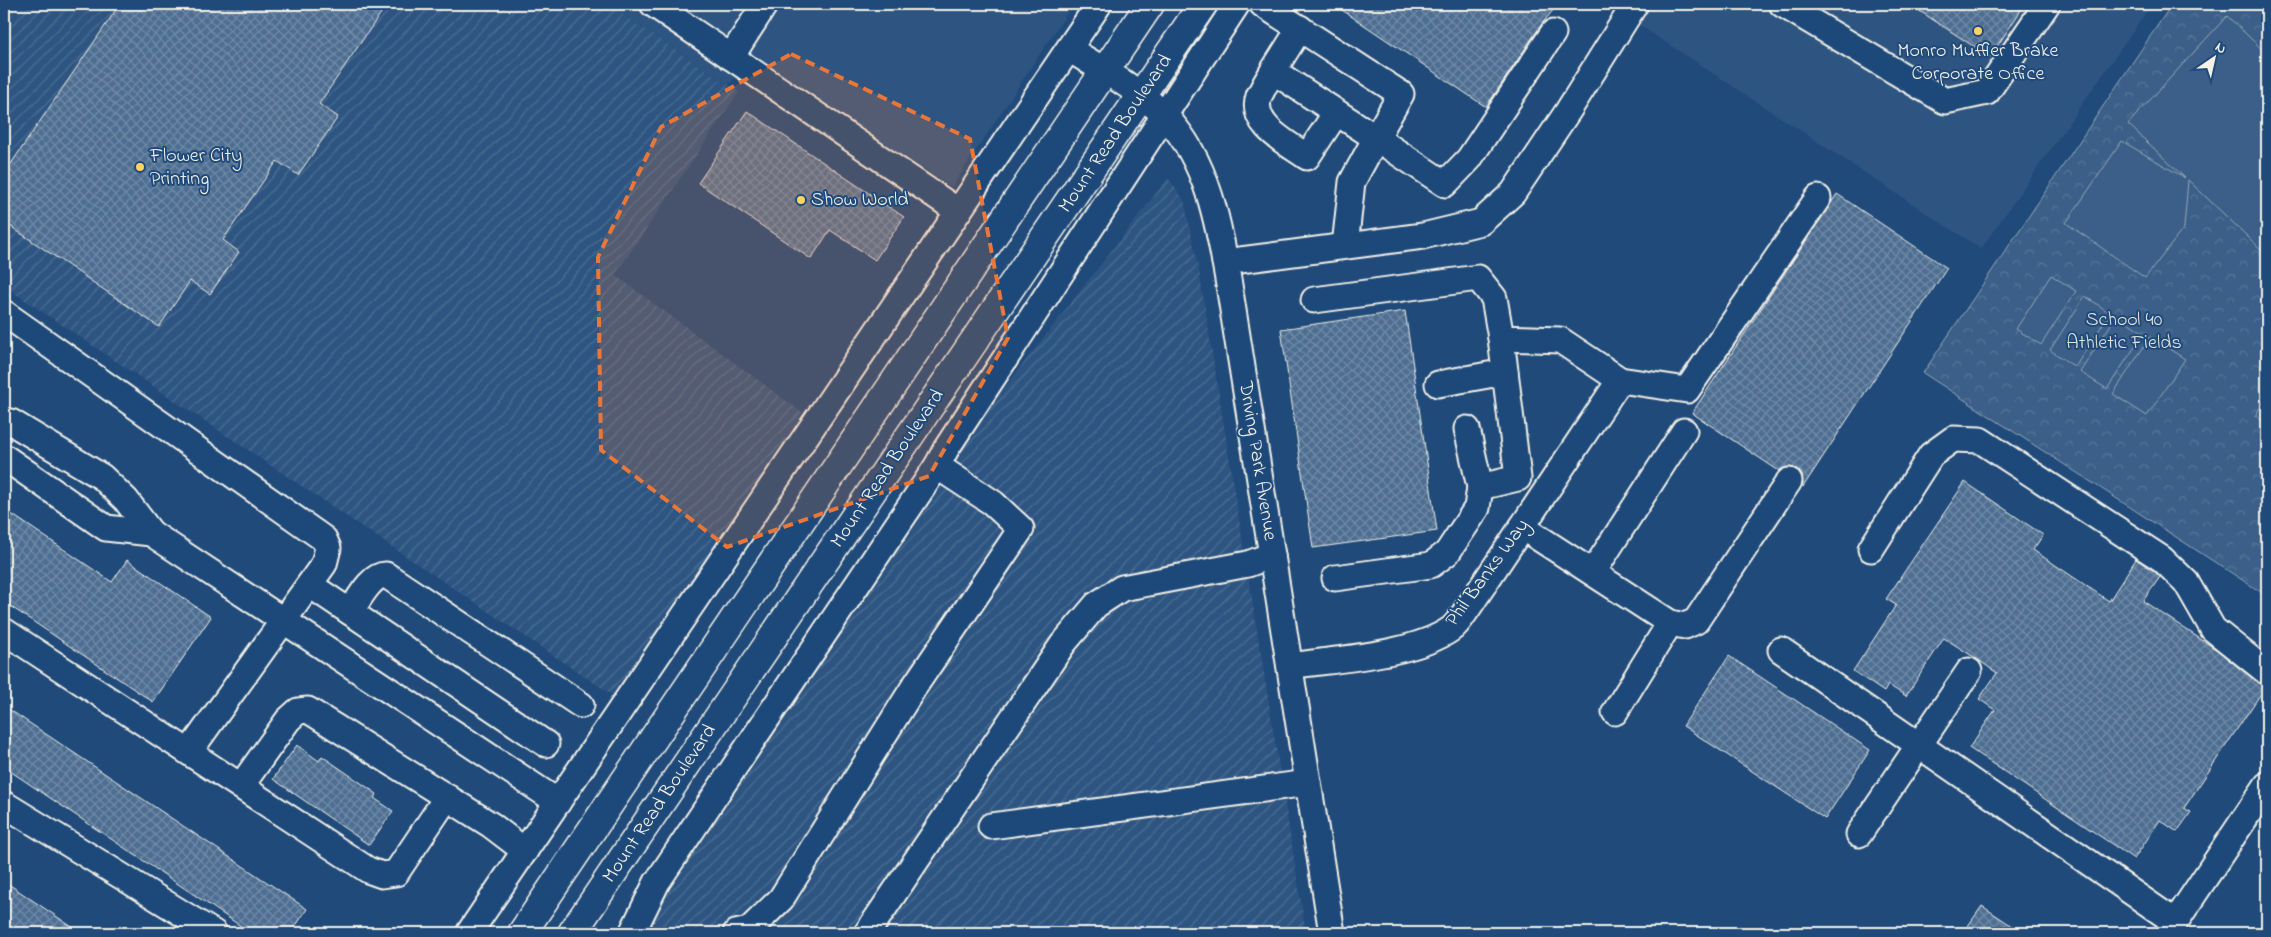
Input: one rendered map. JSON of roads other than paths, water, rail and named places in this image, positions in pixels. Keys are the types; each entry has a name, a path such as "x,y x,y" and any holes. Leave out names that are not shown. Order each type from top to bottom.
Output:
{"main road":[{"name":"Mount Read Boulevard","path":"522,933 1150,4"},
{"name":"Mount Read Boulevard","path":"572,933 1142,97 1203,4"}],"street":[{"path":"653,4 958,211"},
{"path":"731,57 765,4"},
{"path":"469,933 1099,4"},
{"name":"Mount Read Boulevard","path":"632,933 657,882 942,457 1237,4"},
{"path":"1262,4 1401,94 1352,182 1345,246"},
{"path":"1225,262 1423,236 1481,222 1513,193 1568,111 1635,4"},
{"path":"1782,4 1945,101 1987,92 2047,4"},
{"path":"1300,28 1259,97 1258,111 1263,124 1307,157 1336,113"},
{"path":"1273,71 1444,184 1469,159 1553,33"},
{"name":"Driving Park Avenue","path":"1069,49 1142,97 1165,116 1190,147 1200,169 1212,205 1225,262 1332,933"},
{"path":"1501,338 1560,340 1620,380 1687,390 1818,198"},
{"path":"1314,300 1478,278 1494,298 1501,338 1518,478 1526,521 1593,572 1670,623 1685,626 1696,621 1789,481"},
{"path":"4,313 324,539 328,548 324,564 310,585 189,752"},
{"path":"1438,384 1505,372"},
{"name":"Phil Banks Way","path":"1290,666 1406,648 1434,639 1453,627 1620,380"},
{"path":"6,423 102,477 126,500 151,533 558,802"},
{"path":"1334,578 1431,564 1446,553 1477,508 1480,487 1467,429"},
{"path":"1593,572 1684,431"},
{"path":"1871,549 1931,455 1953,439 1980,440 2162,559 2186,582 2213,629 2267,672"},
{"path":"4,457 106,528 151,533"},
{"path":"736,933 749,930 781,899 914,687 1021,529 942,457"},
{"path":"1480,487 1518,478"},
{"path":"866,933 1063,644 1096,605 1122,588 1248,564 1272,555"},
{"path":"350,612 374,579 381,575 386,575 581,705"},
{"path":"310,585 546,744"},
{"path":"1616,712 1670,623"},
{"path":"4,631 368,870 382,876 396,873 447,797"},
{"path":"1781,650 2172,928 2267,785"},
{"path":"1859,834 1969,670"},
{"path":"241,786 288,720 298,711 308,710 491,825 525,850"},
{"path":"991,826 1308,783"},
{"path":"4,804 214,933"},
{"path":"2203,881 2267,816"}],"place":[{"name":"Monro Muffler Brake Corporate Office","path":"1978,31"},
{"name":"Flower City Printing","path":"140,167"},
{"name":"Show World","path":"801,200"}],"park label":[{"name":"School 40 Athletic Fields","path":"2124,332"}]}
